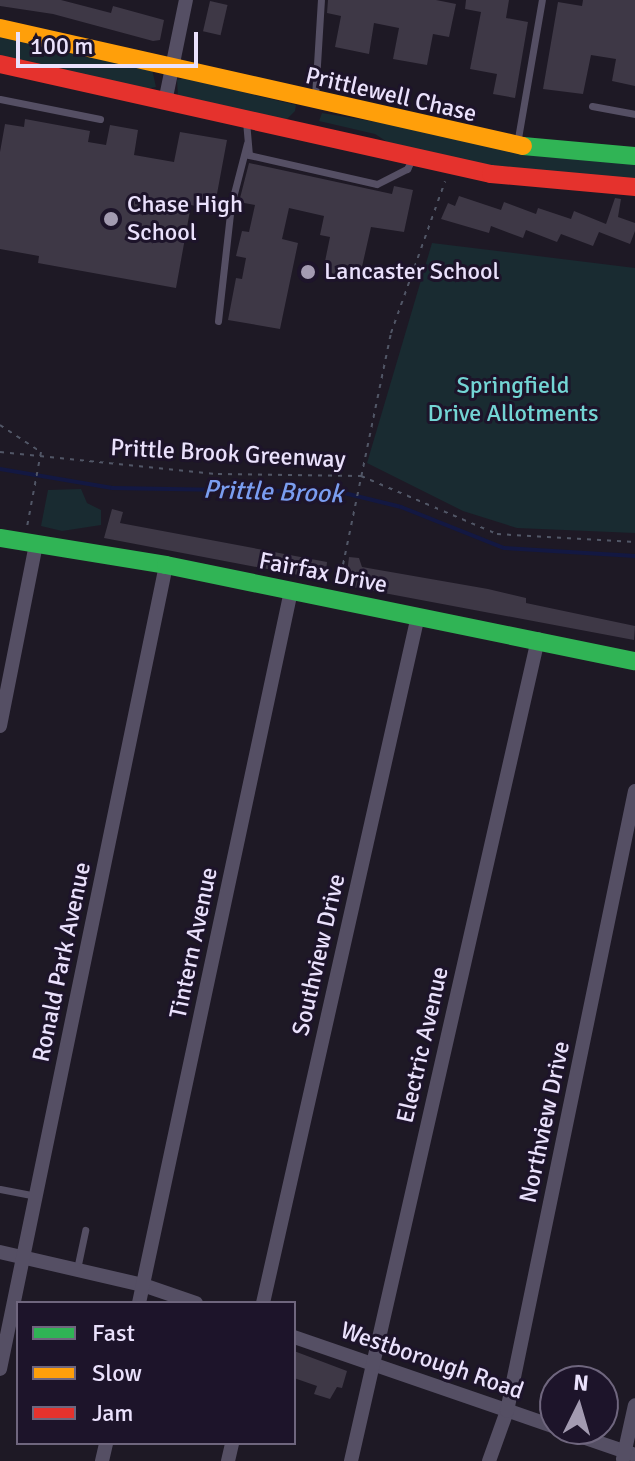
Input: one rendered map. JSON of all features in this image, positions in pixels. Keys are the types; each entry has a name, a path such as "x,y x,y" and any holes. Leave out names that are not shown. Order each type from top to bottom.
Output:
{"street":[{"path":"165,102 186,0"},
{"name":"Prittlewell Chase","path":"0,28 312,96 516,145 635,156"},
{"path":"0,64 491,174 635,187"},
{"path":"312,96 302,118 307,123 390,152"},
{"path":"280,128 307,123"},
{"name":"Fairfax Drive","path":"0,538 38,539 635,661"},
{"path":"0,726 38,539"},
{"name":"Ronald Park Avenue","path":"0,1369 166,565"},
{"name":"Tintern Avenue","path":"139,1301 291,591"},
{"name":"Southview Drive","path":"263,1301 418,616"},
{"name":"Electric Avenue","path":"351,1461 538,639"},
{"name":"Northview Drive","path":"489,1461 507,1411 635,791"},
{"path":"0,1252 143,1285 190,1301"},
{"name":"Westborough Road","path":"296,1338 539,1422"},
{"path":"628,1456 635,1405"},
{"name":"Westborough Road","path":"600,1445 628,1456"}],"lane":[{"path":"312,96 321,0"},
{"path":"516,145 542,0"},
{"path":"0,99 100,119"},
{"path":"592,106 635,114"},
{"path":"246,121 249,155 377,184 407,169 414,157"},
{"path":"218,321 231,205 247,143"},
{"path":"0,1189 36,1196"},
{"path":"77,1269 85,1230"}],"path":[{"path":"335,600 391,333 447,164"},
{"path":"0,425 38,446 40,458 27,530 38,539"},
{"name":"Prittle Brook Greenway","path":"0,452 218,474 361,476 497,534 635,542"}],"green space":[{"path":"0,34 152,69 156,87 146,89 0,56"},
{"path":"184,78 296,105 295,111 284,122 178,96 177,80"},
{"path":"322,113 635,165 635,181 509,170 395,147 375,134 319,121"},
{"name":"Springfield Drive Allotments","path":"432,243 635,268 635,533 517,528 463,511 367,463"},
{"path":"81,489 87,503 101,510 101,525 62,531 41,526 48,490"}],"building":[{"path":"0,0 61,0 111,13 113,6 164,20 160,40 153,41 53,14 0,6"},
{"path":"328,0 436,0 456,4 449,37 433,34 427,65 393,59 399,28 374,23 369,54 335,47 341,16 327,13"},
{"path":"466,0 509,0 506,18 528,22 515,98 493,94 497,74 470,69 481,12 465,9"},
{"path":"583,0 635,0 635,86 612,81 616,59 591,55 583,94 543,89 558,2 582,6"},
{"path":"210,1 228,5 221,35 203,31"},
{"path":"25,119 90,131 88,142 106,145 110,125 138,130 134,155 174,162 180,132 227,140 214,210 191,205 176,288 38,263 39,256 0,249 0,152 5,124 24,127"},
{"path":"249,163 392,194 394,186 413,190 404,232 371,227 359,280 323,271 330,237 320,235 324,216 289,208 282,239 298,243 280,329 228,320 236,278 242,279 246,258 236,256 242,231 249,232 255,205 239,202"},
{"path":"459,196 501,210 504,202 536,214 538,208 571,219 574,211 606,224 615,198 621,199 618,217 635,223 635,231 630,244 599,232 593,246 561,234 557,242 526,230 523,238 491,226 489,233 441,219 448,203 455,206"},
{"path":"112,509 123,512 120,523 327,562 325,580 104,538"},
{"path":"349,557 359,558 362,567 488,589 526,598 526,603 635,626 634,640 352,587 346,581"},
{"path":"296,1352 347,1371 342,1388 337,1387 330,1399 314,1394 317,1386 296,1379"}],"waterway":[{"name":"Prittle Brook","path":"0,469 112,488 340,492 401,507 504,548 635,556"}],"traffic: fast":[{"path":"523,146 635,156"},
{"path":"0,538 166,565 635,661"}],"traffic: slow":[{"path":"0,28 523,146"}],"traffic: jam":[{"path":"0,64 491,174 635,187"}],"place":[{"name":"Chase High School","path":"111,219"},
{"name":"Lancaster School","path":"308,272"}]}
